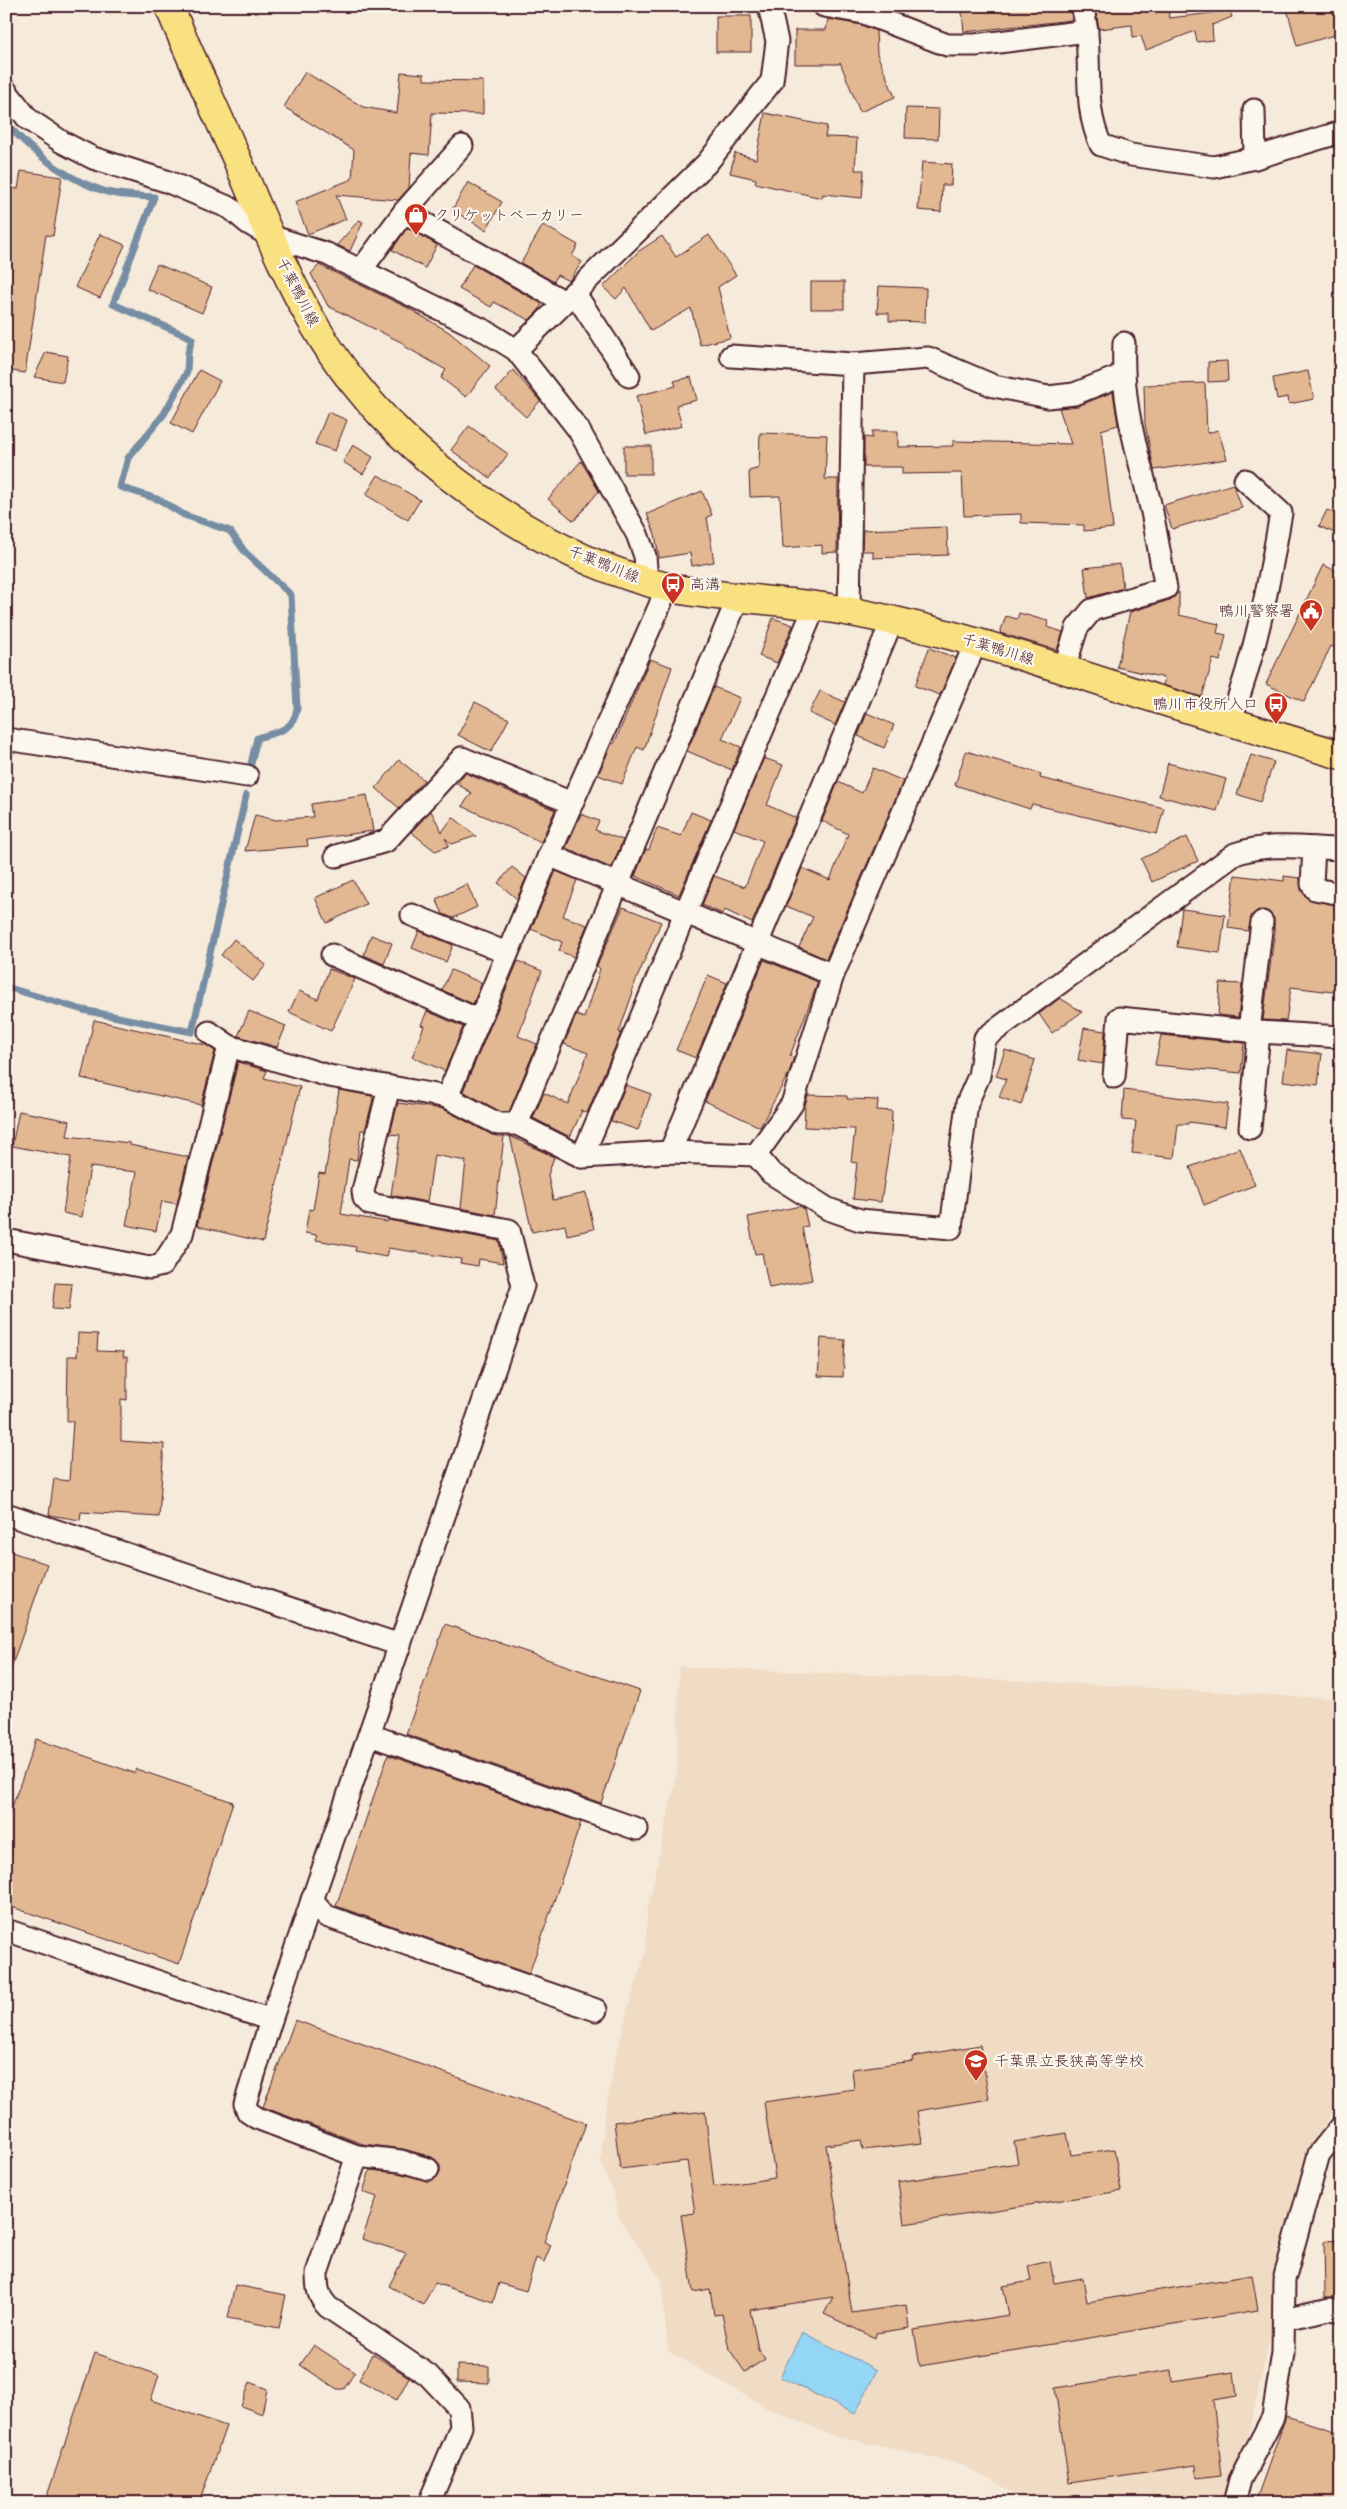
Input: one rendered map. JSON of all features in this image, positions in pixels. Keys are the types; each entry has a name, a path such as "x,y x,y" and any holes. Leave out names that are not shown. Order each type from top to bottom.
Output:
{"main road":[{"name":"千葉鴨川線","path":"168,6 270,236 319,334 353,383 387,421 430,461 475,495 542,536 601,566 654,583 738,598 815,606 849,612 976,642 1341,755"}],"street":[{"path":"516,350 707,163 772,81 777,41 769,6"},
{"path":"824,6 864,13 947,45 975,45 1088,31"},
{"path":"1082,6 1088,31 1088,98 1094,130 1101,145 1131,155 1214,168 1255,158 1341,132"},
{"path":"6,91 28,118 62,142 93,158 166,182 230,208 248,223 270,236 327,254 486,332 516,350 578,429 637,534 645,556 646,568 654,583 660,605 507,952 447,1097"},
{"path":"1254,110 1255,158"},
{"path":"361,270 404,212 462,146"},
{"path":"404,212 569,297 629,376"},
{"path":"1064,669 1077,628 1092,610 1166,588 1152,512 1129,426 1122,375 1124,343"},
{"path":"731,356 853,364 928,358 994,386 1048,397 1074,394 1122,375"},
{"path":"849,612 850,431 853,364"},
{"path":"1230,721 1254,648 1281,513 1245,480"},
{"path":"517,1124 575,990 738,598"},
{"path":"582,1157 815,606"},
{"path":"670,1152 892,621"},
{"path":"756,1155 792,1104 833,975 976,642"},
{"path":"6,739 247,776"},
{"path":"336,856 386,841 462,758 572,803"},
{"path":"209,1032 229,1046 329,1076 447,1097 498,1124 517,1124 582,1157 670,1152 756,1155 771,1173 828,1209 860,1220 950,1228 968,1103 979,1076 985,1038 1235,854 1251,848 1272,846 1341,849"},
{"path":"1314,848 1312,884 1314,889 1341,894"},
{"path":"549,855 833,975"},
{"path":"412,915 507,952"},
{"path":"1250,1128 1254,1031 1262,922"},
{"path":"332,955 479,1020"},
{"path":"1114,1077 1119,1018 1341,1037"},
{"path":"6,1240 150,1268 162,1264 182,1234 229,1046"},
{"path":"389,1087 364,1191 364,1198 370,1204 509,1230 523,1286 271,2020 245,2104 248,2112 257,2118 356,2156 401,2161 428,2169"},
{"path":"6,1514 400,1644"},
{"path":"370,1735 637,1829"},
{"path":"312,1900 326,1916 596,2010"},
{"path":"6,1930 271,2020"},
{"path":"1234,2503 1240,2480 1273,2417 1283,2354 1284,2280 1319,2154 1341,2127"},
{"path":"356,2156 317,2273 317,2288 320,2299 328,2308 428,2375 459,2408 460,2427 429,2503"},
{"path":"1284,2319 1330,2309 1341,2311"}],"shaded area":[{"name":"千葉県立長狭高等学校","path":"679,1667 1048,1682 1341,1699 1341,2101 1317,2137 1298,2187 1283,2243 1276,2309 1250,2429 1223,2503 1024,2503 994,2480 958,2463 834,2436 769,2409 668,2351 661,2279 619,2218 614,2195 601,2162 604,2119 614,2064 629,2004 646,1952 647,1912 677,1773"}],"water":[{"path":"802,2332 877,2370 855,2414 780,2377"}],"building":[{"path":"1014,6 1070,6 1072,20 964,32 962,12"},
{"path":"1095,6 1168,6 1169,18 1230,11 1232,17 1212,25 1213,40 1197,42 1195,31 1146,50 1141,36 1133,37 1132,25 1099,29"},
{"path":"1297,6 1338,6 1341,33 1297,46 1287,9"},
{"path":"716,16 751,16 751,52 716,52"},
{"path":"828,19 861,25 876,31 877,54 895,97 860,112 840,62 839,64 795,64 795,30 826,30"},
{"path":"305,72 363,107 397,113 401,72 424,74 424,80 483,81 483,114 432,113 429,155 411,153 409,188 398,200 336,195 346,219 308,234 295,202 352,179 354,150 284,107"},
{"path":"906,108 939,109 938,139 905,138"},
{"path":"765,113 827,126 825,137 857,138 855,170 864,170 862,198 823,194 822,198 755,183 756,179 730,173 735,153 756,159"},
{"path":"922,162 952,164 951,185 942,185 941,212 918,210"},
{"path":"21,171 62,177 53,236 46,235 25,373 6,370 6,187 18,189"},
{"path":"468,182 502,202 486,230 452,210"},
{"path":"359,220 363,222 350,251 337,245"},
{"path":"543,225 578,245 572,256 582,262 569,281 557,275 554,282 521,263"},
{"path":"407,228 437,245 425,268 392,250"},
{"path":"100,234 125,245 100,298 75,287"},
{"path":"709,235 736,275 718,287 730,338 700,345 691,308 651,331 626,288 616,299 603,287 639,251 662,236 676,257"},
{"path":"157,264 212,287 202,313 147,289"},
{"path":"319,265 408,308 449,332 490,366 466,397 441,378 446,370 404,346 405,344 328,306 311,274"},
{"path":"473,265 542,304 539,310 529,320 494,302 491,307 459,289"},
{"path":"811,282 844,282 844,309 811,309"},
{"path":"879,286 926,288 925,322 889,321 889,313 877,313"},
{"path":"46,352 68,356 63,382 34,377"},
{"path":"1227,361 1228,381 1208,382 1208,362"},
{"path":"199,370 220,381 192,434 171,423"},
{"path":"513,370 540,401 526,417 496,390"},
{"path":"1308,371 1314,399 1289,404 1288,397 1277,399 1273,378"},
{"path":"691,377 697,400 676,405 682,426 646,435 636,396 676,386 674,381"},
{"path":"1205,383 1207,433 1218,430 1227,459 1154,470 1145,424 1144,385"},
{"path":"1113,392 1118,425 1101,430 1113,528 1084,531 1084,525 1021,523 1021,514 964,516 962,473 902,474 902,467 864,467 864,437 872,438 872,431 898,431 898,447 953,446 953,441 1071,444 1059,408 1078,406"},
{"path":"328,412 347,420 335,451 315,444"},
{"path":"469,426 508,454 490,478 451,450"},
{"path":"760,433 827,435 825,479 838,479 837,552 822,553 822,545 783,548 780,496 750,497 749,471 759,468"},
{"path":"353,445 373,457 363,474 343,462"},
{"path":"624,446 651,446 651,474 624,474"},
{"path":"581,461 599,491 574,521 548,499"},
{"path":"378,475 420,500 408,520 366,495"},
{"path":"1233,484 1242,508 1172,529 1164,505"},
{"path":"702,491 712,515 707,517 714,562 692,566 690,553 659,558 655,534 647,514"},
{"path":"1327,510 1341,516 1341,536 1319,526"},
{"path":"947,527 948,555 873,558 873,551 862,551 863,530"},
{"path":"1120,564 1123,588 1088,598 1084,568"},
{"path":"1323,565 1341,573 1341,651 1331,646 1304,702 1266,684"},
{"path":"1179,592 1179,615 1219,624 1217,633 1226,635 1220,661 1213,659 1202,697 1163,685 1165,678 1117,667 1130,612 1170,600"},
{"path":"1019,613 1048,621 1047,627 1063,632 1057,650 1000,633 1006,616 1017,619"},
{"path":"773,618 793,625 777,663 759,656"},
{"path":"929,648 956,658 940,695 915,686"},
{"path":"650,659 672,667 644,750 637,747 622,784 598,775 612,743 614,744"},
{"path":"714,687 740,698 722,739 741,747 732,770 687,751"},
{"path":"820,691 845,702 835,725 809,713"},
{"path":"475,702 509,719 491,752 458,735"},
{"path":"867,713 894,725 884,748 858,736"},
{"path":"966,751 1041,774 1040,778 1164,808 1157,834 1032,804 1030,809 955,785"},
{"path":"1251,755 1274,762 1260,802 1237,794"},
{"path":"764,758 783,765 767,805 796,818 752,923 725,910 723,914 702,905 714,876 745,887 763,841 734,829"},
{"path":"399,760 424,780 399,808 376,788"},
{"path":"1168,763 1226,779 1217,811 1159,796"},
{"path":"873,768 903,781 826,959 799,947 813,917 786,906 802,868 830,880 848,834 822,821 838,782 862,793"},
{"path":"465,773 555,810 541,842 462,806 472,793 457,784"},
{"path":"367,795 373,831 307,840 308,846 245,851 255,815 276,820 313,817 311,804"},
{"path":"431,811 442,832 453,817 476,836 452,844 445,838 449,846 435,851 411,832"},
{"path":"691,812 711,820 679,895 635,876 646,849 649,850 657,828 681,836"},
{"path":"581,814 599,821 595,830 623,840 611,868 566,848"},
{"path":"1187,837 1198,861 1152,882 1141,859"},
{"path":"512,867 526,878 517,899 498,883"},
{"path":"556,871 577,880 563,916 587,925 574,957 559,951 562,942 531,929"},
{"path":"1235,875 1284,881 1284,876 1300,878 1301,890 1308,899 1341,906 1341,993 1291,987 1286,1021 1263,1020 1274,936 1274,918 1269,912 1258,910 1252,915 1248,931 1228,928"},
{"path":"353,880 366,904 327,923 315,898"},
{"path":"467,884 477,907 453,918 443,914 436,899"},
{"path":"623,907 661,922 631,992 633,992 619,1032 621,1033 587,1113 580,1110 582,1111 570,1137 533,1118 544,1093 568,1104 588,1053 564,1044 576,1015 584,1018 600,969 597,966"},
{"path":"1182,909 1225,915 1220,953 1177,947"},
{"path":"419,931 453,945 446,962 412,948"},
{"path":"371,935 392,943 384,964 364,955"},
{"path":"234,939 266,965 253,981 221,955"},
{"path":"764,960 818,982 790,1056 794,1057 789,1073 760,1127 705,1101"},
{"path":"518,961 542,971 518,1036 537,1044 509,1112 501,1112 463,1091"},
{"path":"329,969 355,979 331,1031 289,1012 299,991 318,999"},
{"path":"451,970 482,983 473,1004 442,990"},
{"path":"708,975 727,983 696,1058 676,1050"},
{"path":"1220,983 1242,984 1238,1017 1218,1015"},
{"path":"1060,998 1082,1012 1052,1033 1039,1014"},
{"path":"249,1011 286,1026 277,1047 238,1036"},
{"path":"427,1011 463,1027 445,1071 412,1057 424,1026 421,1025"},
{"path":"94,1020 206,1045 215,1051 201,1105 81,1078"},
{"path":"1084,1028 1105,1031 1103,1064 1078,1060"},
{"path":"1161,1035 1244,1043 1241,1073 1155,1065"},
{"path":"1005,1050 1035,1060 1021,1105 999,1097 1006,1079 996,1076"},
{"path":"1287,1050 1322,1054 1318,1085 1283,1081"},
{"path":"238,1062 267,1071 264,1078 300,1087 263,1242 197,1226"},
{"path":"626,1085 651,1094 638,1130 611,1121"},
{"path":"339,1090 372,1096 373,1099 365,1130 361,1130 357,1160 349,1159 341,1214 387,1222 388,1220 499,1241 503,1263 479,1259 478,1266 460,1263 461,1259 388,1248 386,1257 355,1251 356,1247 316,1240 317,1235 305,1233 309,1209 313,1210 319,1173 325,1174"},
{"path":"1124,1090 1228,1104 1225,1127 1189,1122 1188,1124 1178,1124 1174,1158 1132,1153 1136,1121 1122,1120"},
{"path":"808,1095 847,1096 847,1099 878,1100 877,1110 892,1111 891,1136 881,1202 853,1199 857,1163 851,1162 855,1129 804,1127 805,1106"},
{"path":"398,1103 443,1109 492,1135 504,1136 495,1215 461,1208 466,1161 434,1155 427,1202 391,1195 400,1135 390,1134"},
{"path":"19,1111 70,1121 67,1136 130,1143 130,1145 188,1157 177,1204 162,1201 156,1231 126,1225 137,1172 90,1167 82,1217 63,1213 71,1157 12,1146"},
{"path":"510,1136 554,1157 548,1175 553,1200 586,1193 594,1229 567,1235 565,1225 532,1232"},
{"path":"1240,1148 1255,1185 1204,1205 1190,1167"},
{"path":"800,1206 804,1209 808,1226 802,1227 812,1280 769,1288 762,1253 755,1254 748,1217"},
{"path":"55,1283 72,1284 69,1310 52,1309"},
{"path":"78,1333 98,1334 97,1351 124,1352 123,1357 127,1357 127,1400 121,1399 121,1441 164,1444 159,1517 81,1512 80,1520 49,1515 54,1479 69,1481 73,1421 67,1421 68,1356 77,1356"},
{"path":"821,1338 845,1340 843,1377 818,1376"},
{"path":"6,1550 47,1564 9,1674 6,1673"},
{"path":"445,1624 640,1691 601,1803 406,1734"},
{"path":"36,1739 134,1773 136,1769 233,1802 179,1964 6,1905 6,1824"},
{"path":"388,1755 581,1822 529,1974 336,1906"},
{"path":"295,2020 586,2123 544,2242 551,2245 544,2262 536,2258 526,2291 499,2283 493,2302 435,2283 423,2305 389,2286 406,2253 362,2239 377,2197 363,2192 370,2170 398,2173 430,2181 440,2173 440,2166 432,2157 403,2149 363,2144 263,2107"},
{"path":"980,2045 989,2099 917,2111 922,2143 863,2150 861,2140 826,2145 852,2313 906,2305 909,2328 876,2333 875,2338 824,2314 833,2297 750,2310 758,2349 765,2359 745,2372 729,2349 722,2314 714,2315 710,2289 693,2292 681,2215 695,2213 687,2161 620,2169 614,2122 705,2111 714,2187 775,2178 764,2102 854,2089 852,2069 913,2061 912,2057"},
{"path":"1067,2133 1071,2155 1114,2149 1121,2191 904,2224 898,2182 1018,2163 1014,2142"},
{"path":"1341,2240 1341,2297 1325,2297 1324,2241"},
{"path":"1050,2261 1054,2283 1083,2278 1087,2302 1252,2275 1258,2310 920,2366 914,2330 1009,2315 1003,2286 1031,2281 1028,2266"},
{"path":"235,2285 286,2295 279,2328 228,2318"},
{"path":"314,2345 355,2372 344,2389 337,2389 300,2365"},
{"path":"95,2353 159,2375 151,2400 226,2426 199,2503 56,2503 46,2499"},
{"path":"372,2354 409,2377 397,2400 359,2380"},
{"path":"457,2365 489,2366 489,2383 457,2382"},
{"path":"1171,2370 1172,2381 1234,2372 1237,2396 1213,2400 1222,2475 1197,2478 1196,2465 1069,2483 1055,2388"},
{"path":"250,2382 267,2389 262,2414 241,2406"},
{"path":"1286,2416 1341,2433 1341,2503 1255,2503"}],"waterway":[{"path":"6,123 52,165 78,181 107,192 130,196 154,197 113,304 192,339 188,353 187,372 164,414 128,458 120,487 160,500 184,515 230,531 245,552 291,595 297,708 295,716 288,726 278,732 257,738 250,768"},
{"path":"6,987 83,1010 192,1032 246,795"}],"place":[{"name":"クリケットベーカリー","path":"416,236"},
{"name":"高溝","path":"673,605"},
{"name":"鴨川警察署","path":"1311,632"},
{"name":"鴨川市役所入口","path":"1276,725"},
{"name":"千葉県立長狭高等学校","path":"976,2082"}]}
